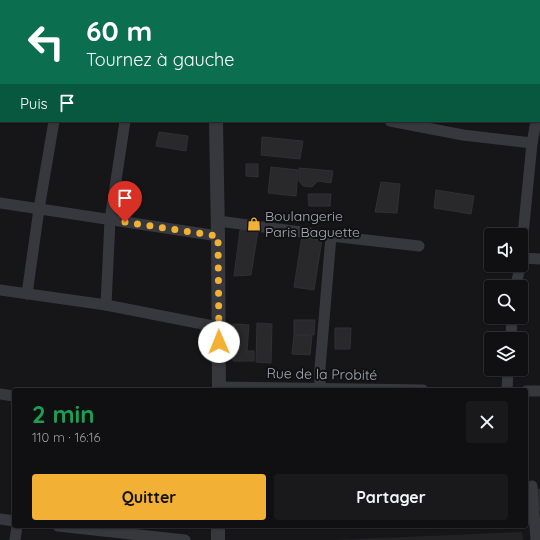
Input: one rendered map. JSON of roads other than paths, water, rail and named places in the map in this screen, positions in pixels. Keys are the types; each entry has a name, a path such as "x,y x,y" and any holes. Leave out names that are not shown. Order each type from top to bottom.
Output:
{"street":[{"path":"27,294 39,209 54,122"},
{"path":"106,305 110,220 126,122"},
{"path":"216,122 219,388"},
{"path":"395,122 463,135 532,143"},
{"path":"524,228 532,143 536,122"},
{"path":"0,203 218,236"},
{"path":"218,222 419,246"},
{"path":"320,388 320,368 331,236"},
{"path":"528,258 540,259"},
{"path":"0,290 106,305 218,327"},
{"path":"507,388 508,376"},
{"path":"528,391 540,392"},
{"path":"0,394 12,396"},
{"path":"533,486 536,540"},
{"path":"0,519 12,521"},
{"path":"15,540 17,528"},
{"path":"67,528 102,536 185,540"},
{"path":"218,528 218,540"}],"place":[{"name":"Boulangerie Paris Baguette","path":"254,224"}]}
